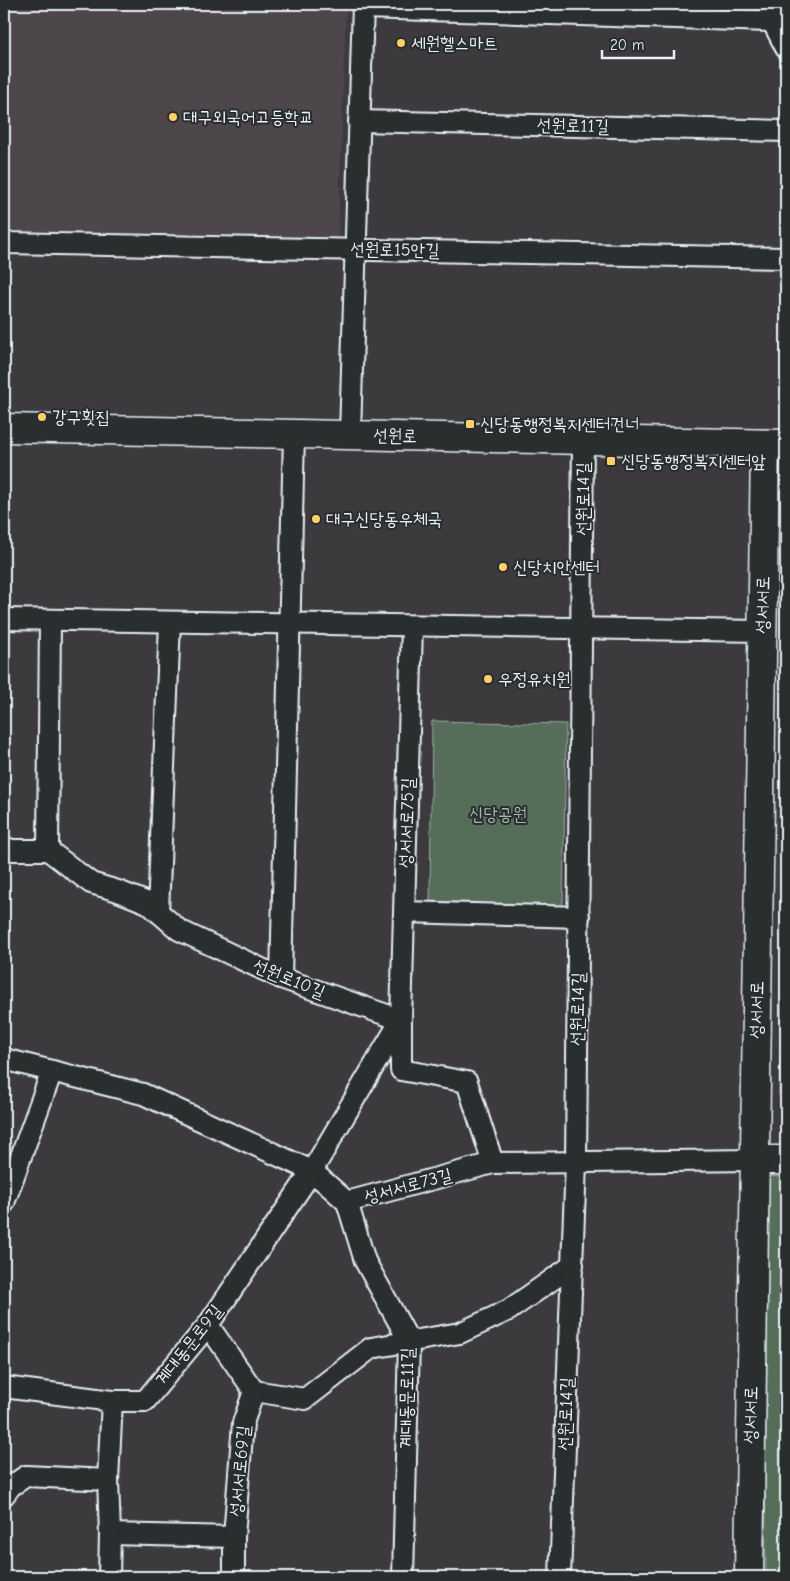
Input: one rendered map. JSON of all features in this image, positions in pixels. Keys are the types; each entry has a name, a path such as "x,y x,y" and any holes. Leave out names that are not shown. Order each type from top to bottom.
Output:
{"main road":[{"name":"선원로","path":"4,428 776,444"},
{"name":"성서서로","path":"749,1577 762,631 776,444"},
{"path":"755,1160 786,1160"}],"street":[{"path":"350,435 363,6 772,13 786,48"},
{"name":"선원로11길","path":"359,122 786,131"},
{"name":"선원로15안길","path":"4,243 786,258"},
{"path":"281,978 294,434"},
{"name":"선원로14길","path":"560,1577 576,1162 583,440"},
{"path":"4,619 762,631"},
{"path":"4,847 12,850 48,850 50,620"},
{"path":"158,912 170,622"},
{"name":"성서서로75길","path":"401,1020 412,626"},
{"name":"선원로10길","path":"48,850 91,883 148,903 179,930 281,978 401,1020"},
{"path":"404,912 579,918"},
{"path":"401,1020 401,1070 467,1082 493,1163"},
{"name":"계대동문로9길","path":"4,1387 112,1401 146,1401 208,1325 312,1171 401,1020"},
{"name":"성서서로73길","path":"4,1059 143,1094 312,1171 347,1202 493,1163 755,1160"},
{"path":"4,1203 52,1071"},
{"name":"계대동문로11길","path":"347,1202 365,1261 409,1341 403,1577"},
{"path":"208,1325 254,1391 305,1399 371,1348 460,1333 509,1310 573,1265"},
{"name":"성서서로69길","path":"234,1577 234,1537 243,1423 254,1391"},
{"path":"110,1577 108,1480 112,1401"},
{"path":"4,1495 11,1486 26,1476 108,1480"},
{"path":"110,1534 234,1537"}],"shaded area":[{"name":"대구외국어고등학교","path":"4,4 346,4 338,243 4,230"}],"green space":[{"name":"신당공원","path":"432,721 566,724 563,906 430,904"},
{"path":"786,868 786,1102 779,1095"},
{"path":"763,1176 786,1177 786,1577 766,1577"}],"place":[{"name":"세원헬스마트","path":"401,43"},
{"name":"대구외국어고등학교","path":"173,117"},
{"name":"강구횟집","path":"42,417"},
{"name":"신당동행정복지센터건너","path":"470,424"},
{"name":"신당동행정복지센터앞","path":"611,461"},
{"name":"대구신당동우체국","path":"316,519"},
{"name":"신당치안센터","path":"503,567"},
{"name":"우정유치원","path":"488,679"}]}
